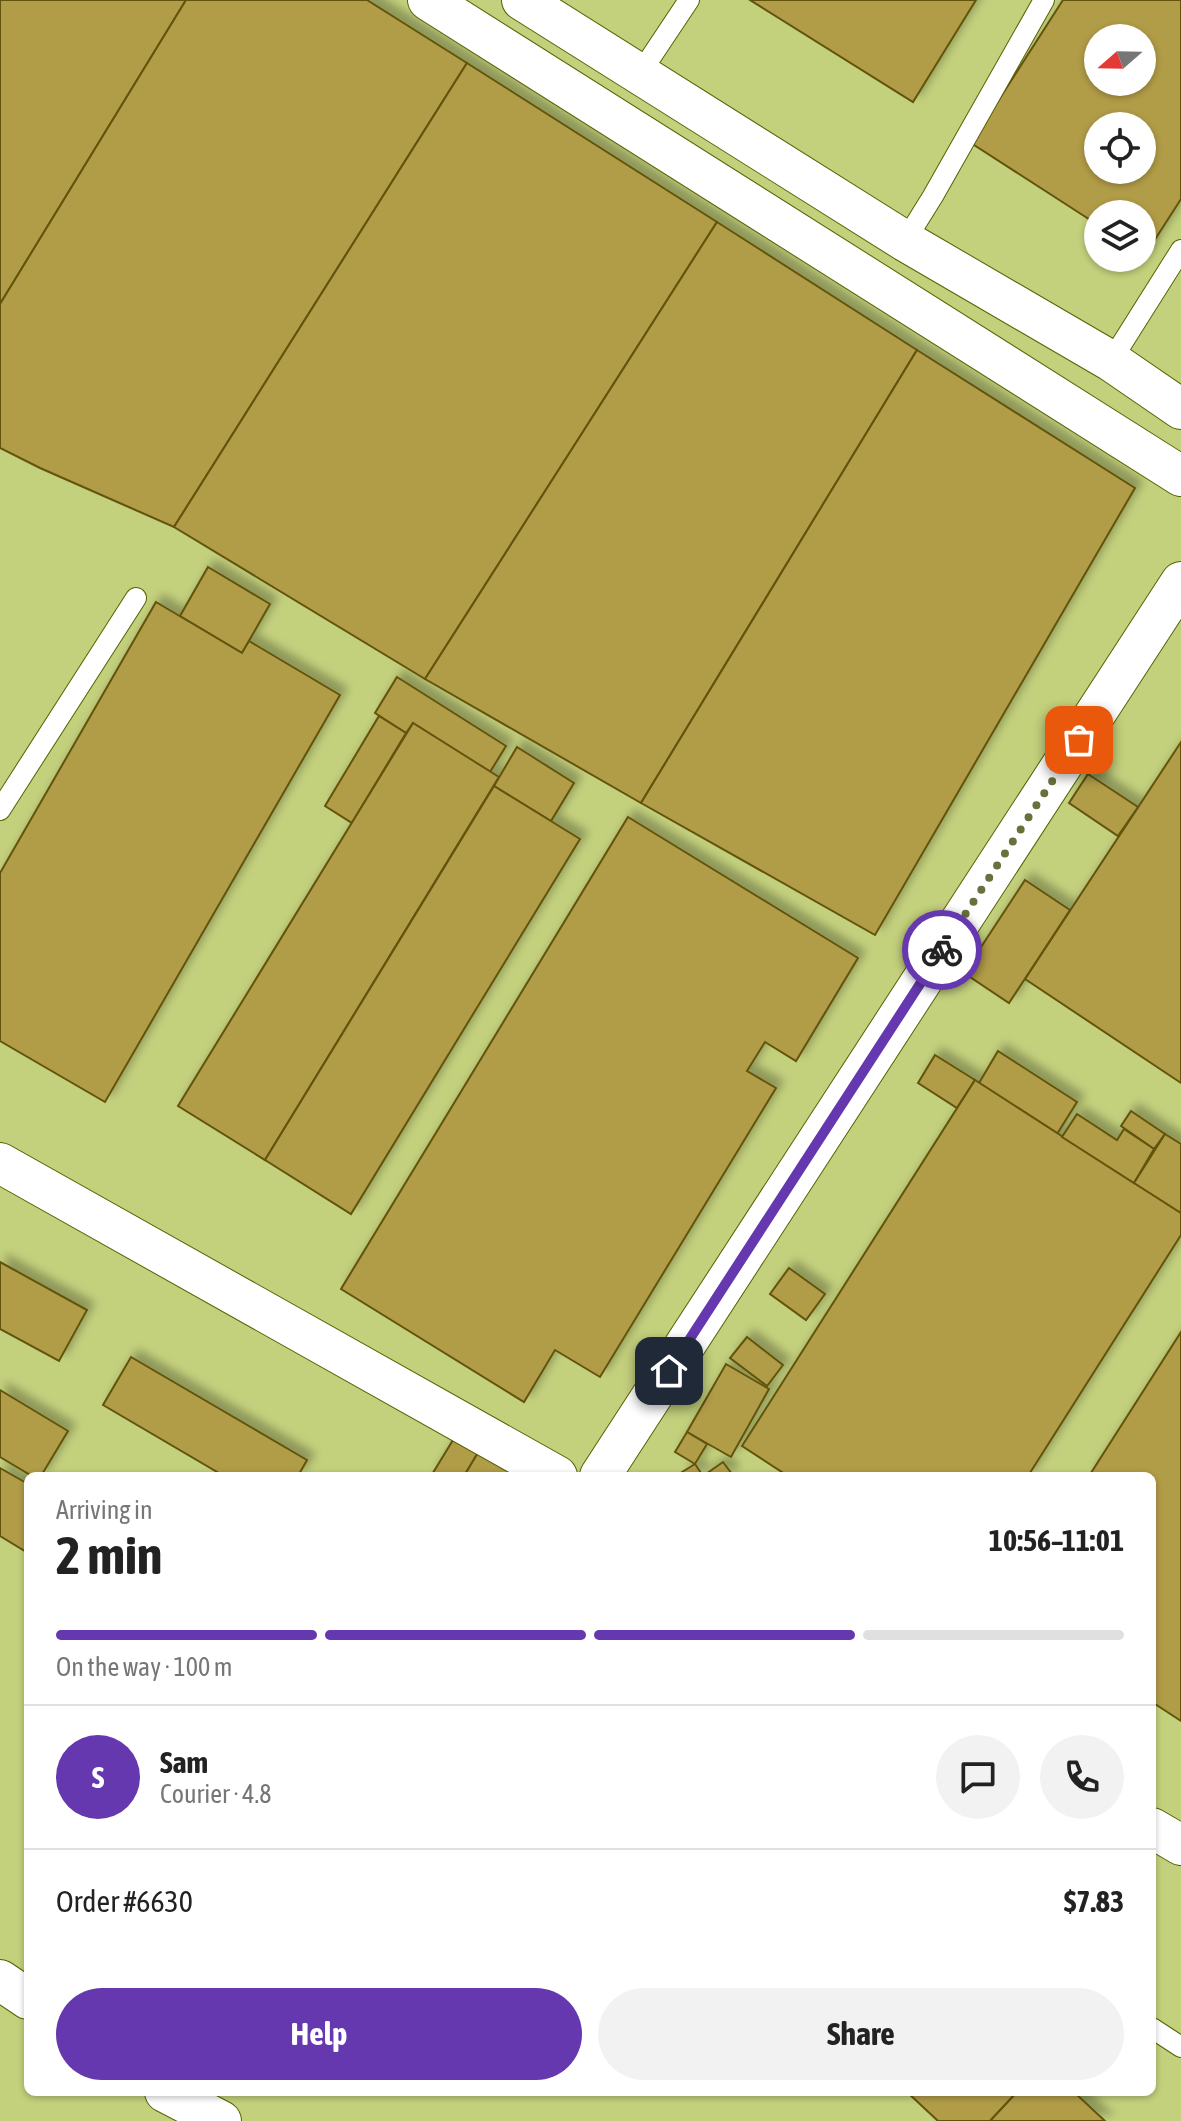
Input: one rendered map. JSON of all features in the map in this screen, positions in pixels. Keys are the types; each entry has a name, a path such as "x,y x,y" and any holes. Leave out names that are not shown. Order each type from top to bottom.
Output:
{"street":[{"path":"428,0 1181,476"},
{"path":"522,0 905,241 1111,361 1181,409"},
{"path":"603,1472 1181,582"},
{"path":"0,1163 550,1472"},
{"path":"1156,1830 1181,1845"},
{"path":"0,1980 24,1996"},
{"path":"168,2104 221,2121"}],"lane":[{"path":"639,75 689,0"},
{"path":"905,241 1044,0"},
{"path":"1111,361 1181,250"},
{"path":"0,810 136,598"},
{"path":"1156,2031 1181,2047"}],"building":[{"path":"0,0 186,0 0,304"},
{"path":"186,0 367,0 467,63 174,527 0,448 0,304"},
{"path":"750,0 976,0 913,102"},
{"path":"1063,0 1181,0 1181,199 1156,238 1156,200 1084,200 1084,216 971,143"},
{"path":"467,63 717,222 425,679 174,527"},
{"path":"717,222 917,350 641,803 425,679"},
{"path":"917,350 1135,488 875,935 641,803"},
{"path":"208,567 270,604 242,653 180,616"},
{"path":"156,602 242,653 249,641 340,695 105,1102 0,1041 0,873"},
{"path":"397,677 506,746 490,772 413,723 406,733 375,713"},
{"path":"379,716 406,733 352,823 325,806"},
{"path":"413,723 499,777 265,1160 178,1106"},
{"path":"1181,742 1181,1083 1025,979"},
{"path":"517,747 574,783 551,821 494,786"},
{"path":"1088,774 1138,807 1118,836 1069,803"},
{"path":"494,786 580,839 351,1214 265,1160"},
{"path":"628,817 858,958 796,1061 765,1042 747,1071 776,1088 600,1377 555,1350 524,1402 341,1289"},
{"path":"1025,880 1070,910 1009,1003 964,973"},
{"path":"998,1051 1077,1102 1057,1134 979,1083"},
{"path":"935,1055 975,1080 957,1108 918,1083"},
{"path":"975,1080 1181,1213 1181,1235 1031,1472 782,1472 742,1446"},
{"path":"1131,1111 1165,1134 1154,1149 1121,1126"},
{"path":"1077,1114 1117,1140 1124,1129 1154,1149 1134,1183 1062,1137"},
{"path":"1165,1134 1181,1144 1181,1213 1134,1183"},
{"path":"0,1262 87,1310 59,1361 0,1329"},
{"path":"789,1268 825,1294 806,1320 770,1294"},
{"path":"1181,1332 1181,1721 1156,1705 1156,1472 1092,1472"},
{"path":"747,1337 783,1365 767,1386 730,1358"},
{"path":"131,1357 307,1460 300,1472 217,1472 103,1405"},
{"path":"726,1364 769,1389 731,1457 687,1432"},
{"path":"0,1390 68,1431 43,1472 25,1472 0,1457"},
{"path":"687,1432 707,1444 695,1464 675,1452"},
{"path":"453,1440 479,1451 466,1472 433,1472"},
{"path":"479,1451 514,1472 466,1472"},
{"path":"723,1462 730,1472 709,1472"},
{"path":"695,1464 700,1472 682,1472"},
{"path":"0,1468 24,1482 24,1551 0,1536"},
{"path":"911,2096 1013,2096 990,2121 938,2121"},
{"path":"1013,2096 1078,2096 1105,2121 990,2121"}],"way so far":[{"path":"942,950 1079,740"}],"route":[{"path":"669,1371 942,950"}]}
